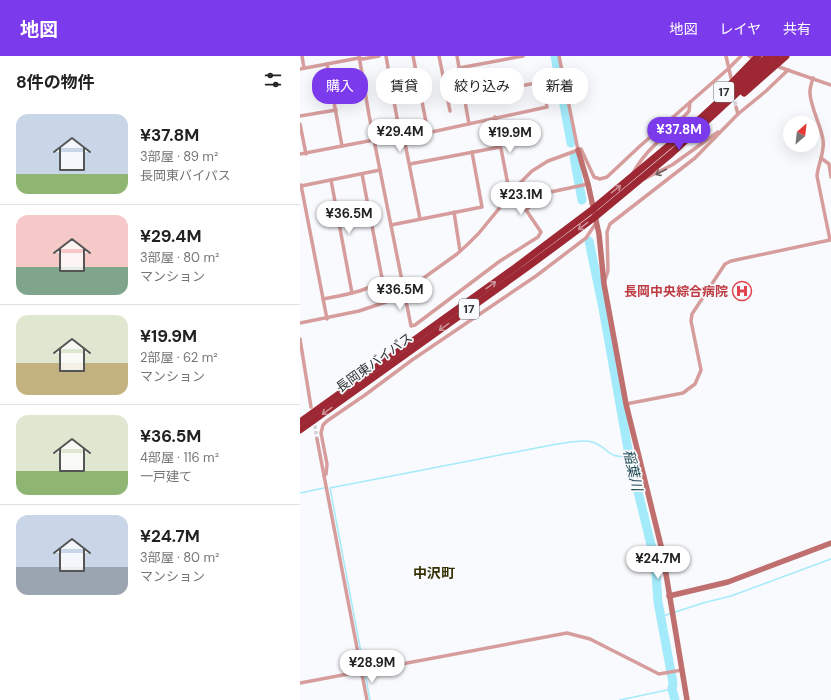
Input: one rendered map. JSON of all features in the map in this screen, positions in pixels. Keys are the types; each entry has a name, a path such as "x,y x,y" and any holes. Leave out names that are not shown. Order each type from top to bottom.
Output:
{"highway":[{"name":"17","path":"690,128 753,56"},
{"name":"長岡東バイパス","path":"300,421 510,271 593,209 690,128 768,56"},
{"name":"長岡東バイパス","path":"300,430 595,220 672,153 777,56"},
{"name":"17","path":"672,153 690,140 786,56"}],"street":[{"path":"302,56 302,68 359,57 363,59 379,56"},
{"path":"386,56 400,134 404,138 420,219"},
{"path":"413,56 428,132"},
{"path":"439,56 450,111"},
{"path":"457,56 459,68 523,56"},
{"path":"559,56 561,68"},
{"path":"726,56 731,78"},
{"path":"300,323 346,315 373,307 404,292 460,251 479,233 527,176 540,165 553,158 581,149 594,177 600,179 607,177 741,56"},
{"path":"359,57 411,326 415,325 500,261 538,237 541,232 526,210 511,194 500,147 495,117"},
{"path":"327,64 342,146"},
{"path":"779,67 831,85"},
{"path":"604,284 608,271 606,232 610,224 695,158 738,114 766,91 788,70"},
{"path":"626,404 683,393 695,384 701,370 691,321 692,314 725,264 731,261 830,240 817,176 818,167 824,151 821,128 811,99 810,91 813,78"},
{"path":"630,178 638,163 646,153 689,111 690,102"},
{"path":"465,104 469,124"},
{"path":"404,138 495,117 547,107 546,104"},
{"path":"569,104 601,249 604,284 626,404 662,550 680,670 687,700"},
{"path":"736,106 738,114"},
{"path":"300,116 336,110"},
{"path":"300,124 306,154"},
{"path":"635,184 672,165 727,125"},
{"path":"300,154 400,134"},
{"path":"410,164 500,147"},
{"path":"391,225 482,207 472,152"},
{"path":"821,158 829,164 831,177"},
{"path":"327,318 301,186 380,170"},
{"path":"323,299 352,293 379,282 382,278 362,174"},
{"path":"331,180 352,293"},
{"path":"526,210 546,193 586,184"},
{"path":"454,212 460,251"},
{"path":"324,476 326,474 327,464 321,433 323,425 327,421 412,360 536,276 586,238 595,220"},
{"path":"300,339 311,407"},
{"path":"317,439 364,671 368,700"},
{"path":"670,596 728,582 831,543"},
{"path":"300,683 567,633 590,639 659,674 680,670"}],"waterway":[{"name":"稲葉川","path":"555,56 571,143"},
{"name":"稲葉川","path":"574,157 582,200"},
{"name":"稲葉川","path":"589,241 603,308 629,455 655,561 658,602 675,700"},
{"path":"370,700 330,488 574,442 588,441 597,444 612,455 629,455"},
{"path":"300,493 324,488"},
{"path":"660,617 703,603 731,596 831,559"},
{"path":"620,700 672,689"}],"tunnel":[{"path":"734,96 736,107"},
{"path":"314,420 317,439"}],"place":[{"name":"長岡中央綜合病院","path":"742,291"}],"district":[{"name":"中沢町","path":"434,573"}]}
